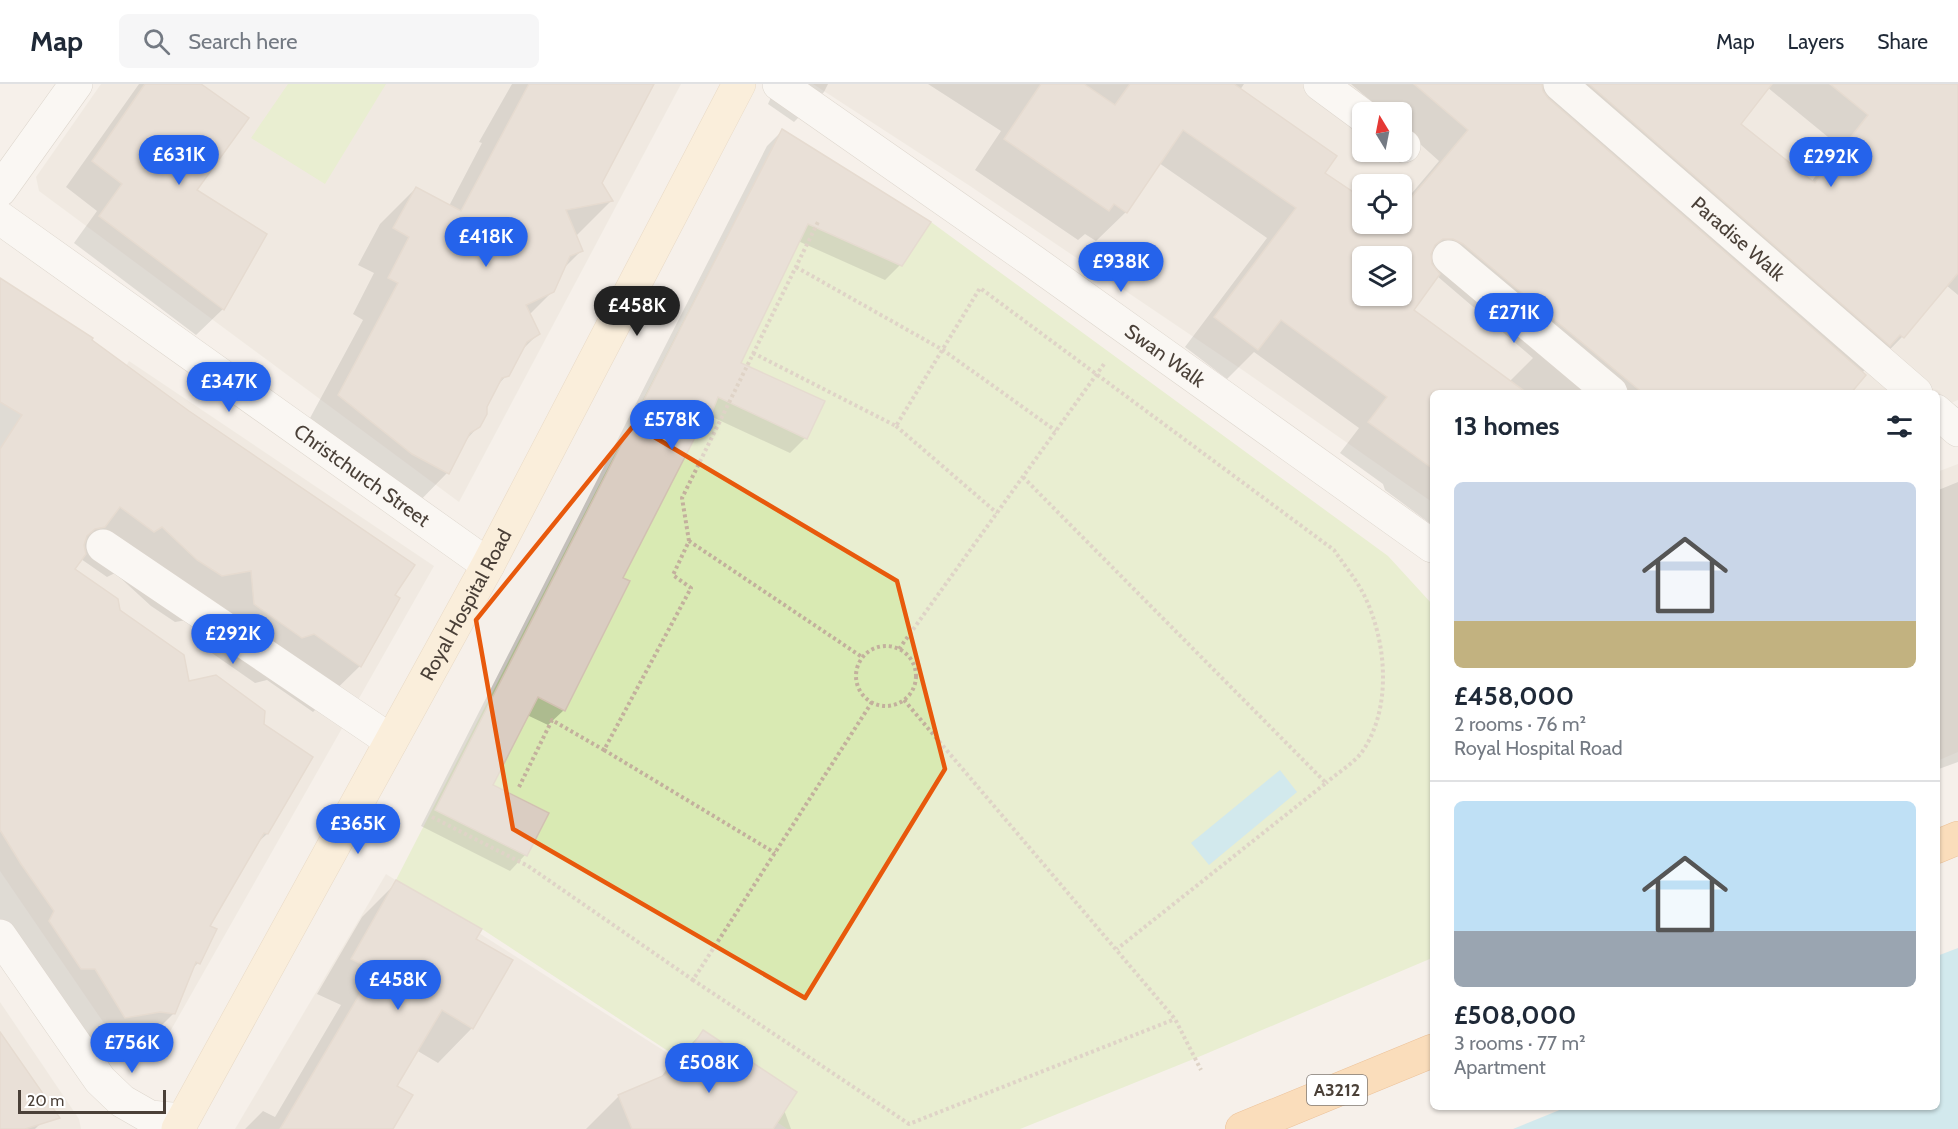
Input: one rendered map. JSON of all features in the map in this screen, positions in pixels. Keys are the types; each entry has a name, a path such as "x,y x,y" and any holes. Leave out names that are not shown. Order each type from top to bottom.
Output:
{"highway":[{"path":"1940,845 1958,838"},
{"name":"A3212","path":"1242,1129 1430,1052"}],"main road":[{"name":"Royal Hospital Road","path":"177,1126 488,566 740,84"}],"street":[{"path":"0,190 76,84"},
{"name":"Swan Walk","path":"779,84 1064,283 1430,545"},
{"path":"1320,84 1352,108"},
{"name":"Paradise Walk","path":"1560,84 1913,390"},
{"name":"Christchurch Street","path":"0,218 488,566"},
{"path":"1449,257 1607,390"},
{"path":"1940,414 1958,430 1940,437"},
{"path":"103,546 391,741"},
{"path":"0,936 100,1080 122,1101 150,1117 177,1126"}],"path":[{"path":"604,750 691,588 673,575 689,541 682,498 818,222"},
{"path":"796,267 943,350 1056,431"},
{"path":"896,426 980,288 1334,550 1364,594 1374,619 1380,644 1382,701 1377,725 1361,754 1116,949"},
{"path":"753,353 896,426 997,513"},
{"path":"899,649 1106,361"},
{"path":"1023,477 1326,783"},
{"path":"689,541 862,657"},
{"path":"885,645 899,649 910,658 916,671 915,685 910,694 904,700 889,706 880,706 872,702 860,692 856,683 856,673 862,657 869,651 885,645"},
{"path":"904,700 1175,1018 1201,1070"},
{"path":"693,980 872,702"},
{"path":"519,787 552,720 775,853"},
{"path":"432,817 528,866 693,980 909,1124 1175,1018"}],"highlighted area":[{"path":"634,425 897,581 945,769 805,998 513,829 476,620"}],"shaded area":[{"path":"101,84 681,84 459,502 39,191 36,177"},
{"path":"813,84 1958,84 1958,400 1940,408 1940,390 1430,390 1430,501 1244,371 970,186"},
{"path":"129,361 434,566 167,1037 142,1044 112,1035 0,871 0,515 25,533"},
{"path":"1958,464 1958,752 1940,760 1940,471"},
{"path":"386,874 787,1129 235,1129"},
{"path":"0,1002 79,1119 81,1129 0,1129"}],"green space":[{"path":"288,84 386,84 325,184 251,138"},
{"path":"782,129 931,222 1388,556 1430,602 1430,959 1196,1058 1020,1129 787,1129 482,929 396,880"}],"water":[{"path":"1280,770 1297,792 1209,865 1191,843"},
{"path":"1958,948 1958,1129 1513,1129 1560,1110 1940,1110 1940,955"}],"building":[{"path":"145,84 201,84 249,118 197,190 267,234 224,310 99,216 122,184 92,161"},
{"path":"529,84 654,84 602,183 613,201 566,210 583,251 570,256 554,292 526,305 540,334 527,342 509,376 502,378 487,407 487,414 480,427 470,433 449,474 412,454 338,395 398,283 388,278 409,237 393,228 416,187 461,211"},
{"path":"1041,84 1084,84 1115,105 1130,84 1234,84 1337,156 1325,173 1352,191 1352,234 1412,234 1412,197 1468,130 1414,84 1542,84 1543,91 1548,98 1866,375 1854,390 1639,390 1463,244 1453,239 1443,239 1435,245 1431,254 1432,264 1440,274 1414,310 1523,390 1430,390 1430,467 1368,422 1387,397 1281,320 1258,350 1214,317 1296,208 1183,130 1127,213 1114,204 1109,211 1004,139"},
{"path":"1589,84 1772,84 1741,124 1815,183 1868,115 1830,84 1958,84 1958,273 1904,338 1900,335 1890,346"},
{"path":"782,129 931,222 902,266 808,224 741,363 825,401 807,439 718,397 711,414 708,412 623,578 630,581 565,711 538,697 493,785 549,813 527,856 435,810"},
{"path":"0,278 93,338 92,340 189,411 415,565 395,595 400,598 361,667 314,634 302,638 254,604 251,571 222,576 197,560 162,527 154,532 120,507 105,527 95,529 87,536 84,545 86,554 75,569 118,599 120,610 184,655 189,681 216,675 265,711 264,724 313,757 268,834 264,833 210,926 217,929 200,964 196,962 175,1014 160,1012 125,1018 95,969 81,969 49,921 54,911 0,830 0,449 22,415 0,402"},
{"path":"396,880 482,929 476,939 513,960 473,1029 442,1010 397,1086 413,1095 393,1129 280,1129 374,970 351,959"},
{"path":"703,1030 797,1092 773,1129 632,1129 618,1095 677,1070"},
{"path":"0,1032 60,1118 25,1129 0,1129"}]}
